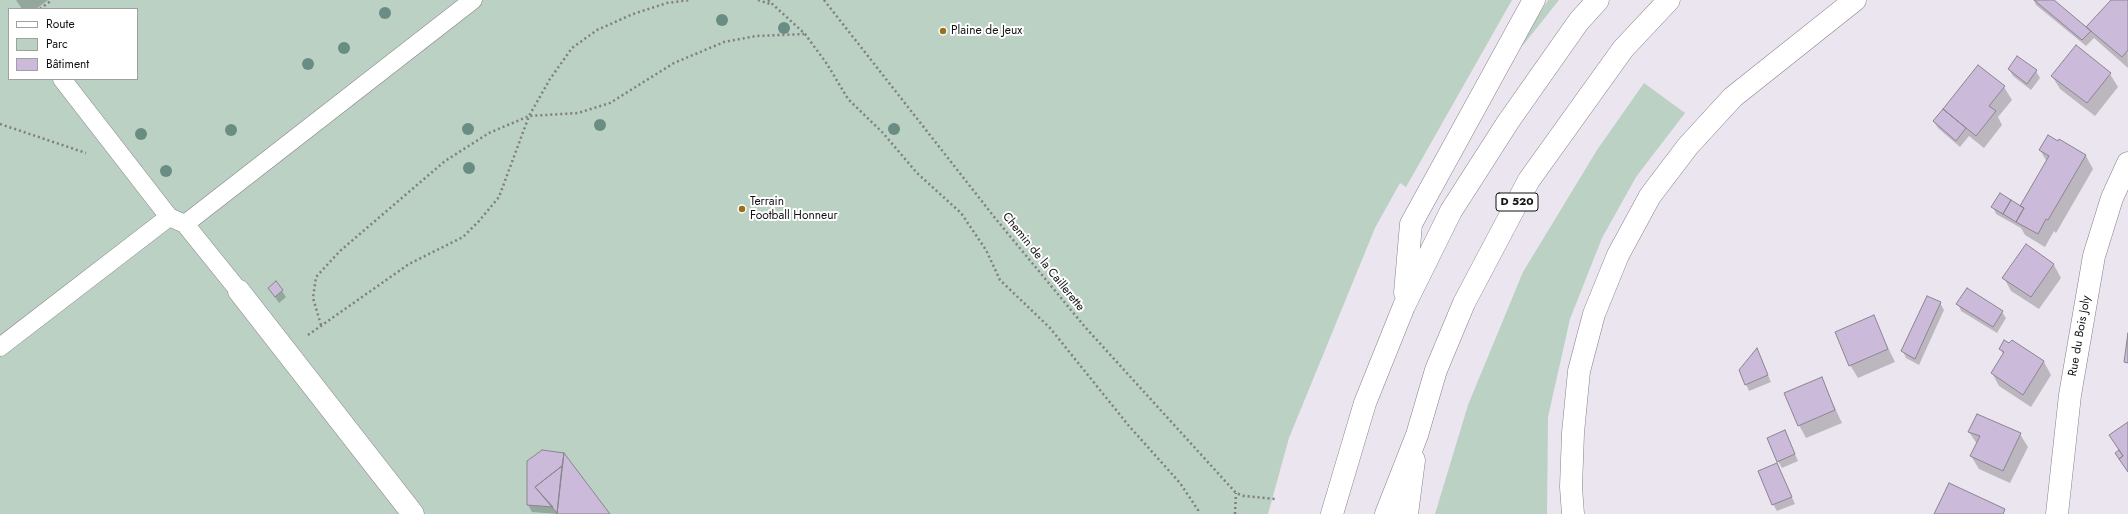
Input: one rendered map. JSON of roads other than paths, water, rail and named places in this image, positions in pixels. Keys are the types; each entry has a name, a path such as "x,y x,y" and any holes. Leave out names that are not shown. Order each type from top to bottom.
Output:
{"main road":[{"path":"1404,306 1411,224 1534,0"},
{"path":"1332,514 1365,403 1404,306 1451,212 1500,135 1580,21 1598,0"},
{"name":"D 520","path":"1386,514 1417,435 1436,370 1464,303 1529,180 1623,49 1669,0"},
{"path":"1573,514 1571,487 1573,433 1579,372 1594,314 1622,248 1650,196 1688,146 1733,97 1855,0"},
{"name":"Rue du Bois Joly","path":"2057,514 2070,395 2094,256 2112,198 2128,163"},
{"path":"239,291 413,514"},
{"path":"1407,514 1417,435"}],"lane":[{"path":"0,347 177,220 473,0"},
{"path":"63,80 177,220 239,291"}],"place":[{"name":"Plaine de Jeux","path":"943,31"},
{"name":"Terrain Football Honneur","path":"742,209"}]}
